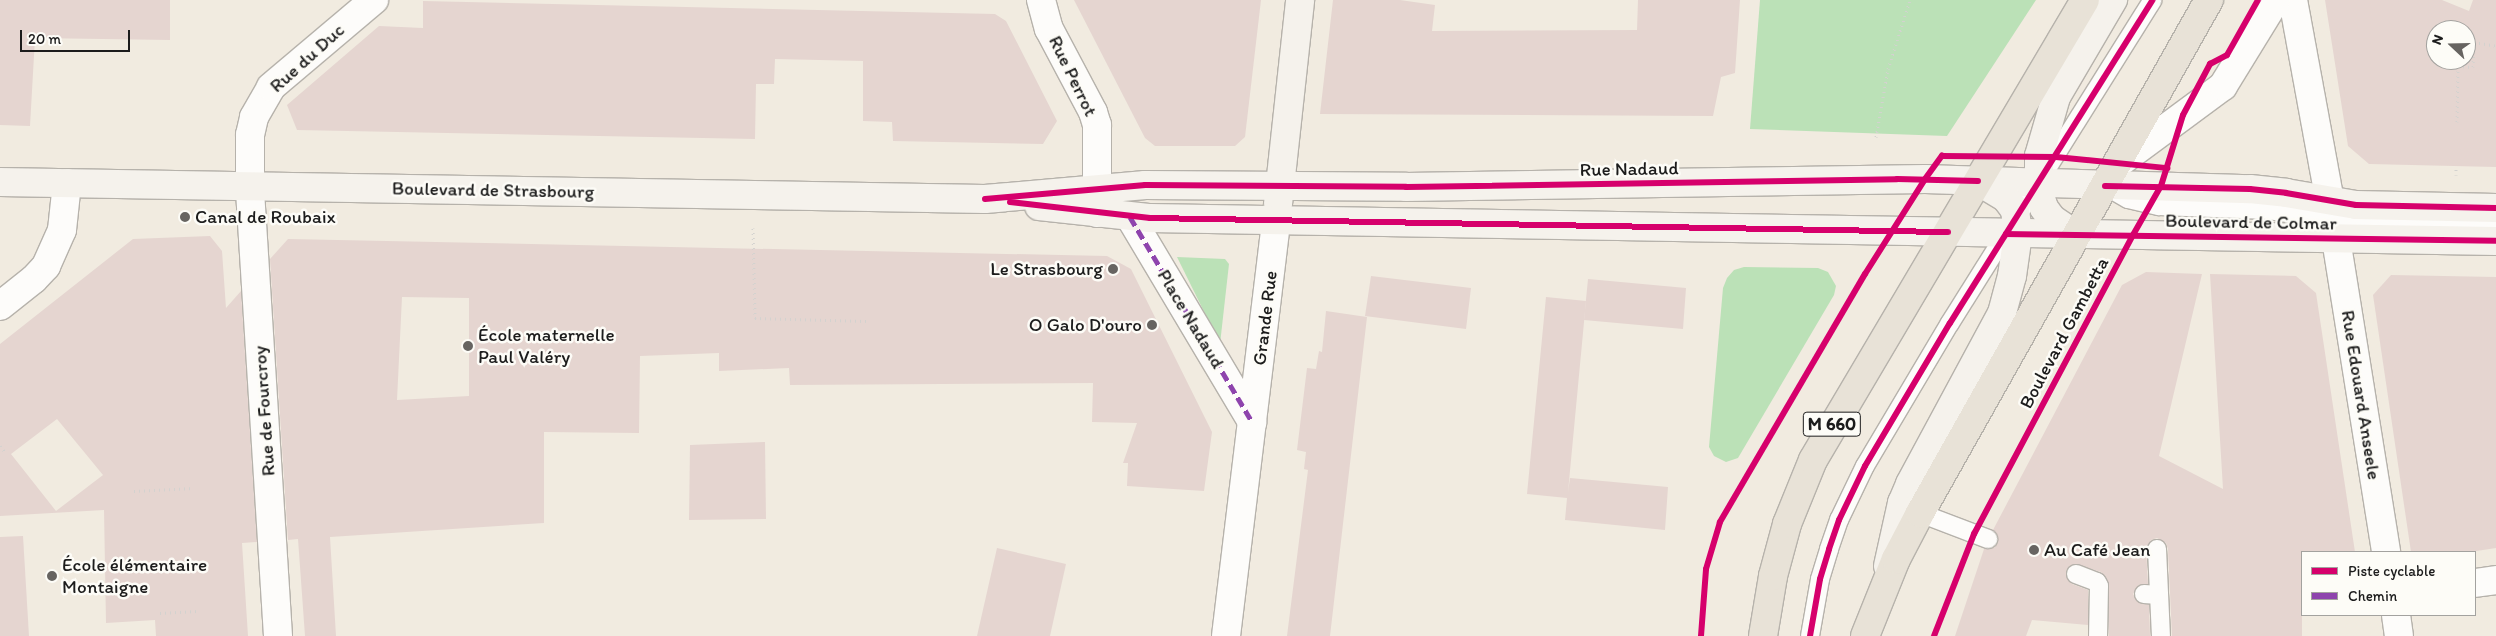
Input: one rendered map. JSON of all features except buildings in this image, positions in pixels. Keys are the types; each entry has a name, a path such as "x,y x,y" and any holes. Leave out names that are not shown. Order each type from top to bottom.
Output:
{"main road":[{"name":"Grande Rue","path":"1276,220 1300,0"},
{"name":"M 660","path":"1763,636 1768,603 1787,524 1810,467 1826,435 2084,0"},
{"path":"2076,235 2047,214 2041,202 2039,156 2056,97 2113,0"},
{"name":"Boulevard Gambetta","path":"1865,636 1882,591 1920,513 2076,235 2119,163 2209,0"},
{"name":"Rue Nadaud","path":"1280,187 1406,188 1897,179 2039,183"},
{"path":"1882,591 1902,503 1910,484 2002,313 2012,276 2015,210 2006,198 1978,181"},
{"name":"Boulevard de Strasbourg","path":"0,182 1097,201 1145,185 1280,187"},
{"name":"Boulevard de Colmar","path":"2039,183 2250,189 2364,206 2496,208"},
{"name":"Boulevard de Strasbourg","path":"1097,201 1130,217 1276,220"},
{"path":"1276,220 1948,232"},
{"name":"Boulevard de Colmar","path":"1948,232 2013,228 2076,235 2496,242"}],"street":[{"name":"Rue du Duc","path":"250,186 250,135 254,117 261,102 281,76 374,0"},
{"name":"Rue Perrot","path":"1041,0 1049,29 1093,112 1096,125 1097,201"},
{"name":"Boulevard Gambetta","path":"2119,163 2223,86 2276,0"},
{"path":"2292,0 2330,202"},
{"path":"0,306 34,279 46,266 62,230 67,183"},
{"name":"Rue de Fourcroy","path":"250,186 278,636"},
{"name":"Place Nadaud","path":"1130,217 1252,422"},
{"name":"Grande Rue","path":"1226,636 1276,220"},
{"name":"Rue Edouard Anseele","path":"2336,239 2386,551"},
{"path":"2476,583 2496,580"},
{"path":"2396,616 2398,636"}],"lane":[{"path":"1810,636 1820,579 1839,520 1852,491 1885,431 2013,228 2150,3"},
{"path":"2105,186 2128,199 2160,206 2269,210 2333,220 2496,224"},
{"path":"1920,513 1988,539"},
{"path":"2157,549 2151,594 2160,636"},
{"path":"2076,574 2097,582 2102,591 2098,636"}],"path":[{"path":"1876,137 1888,69 1910,0"},
{"path":"2457,122 2458,66 2473,67 2474,42 2496,46"},
{"path":"755,195 752,249 755,318 866,321"},
{"path":"0,446 5,452"},
{"path":"134,491 194,488"},
{"path":"160,613 198,611"}],"green space":[{"path":"1760,0 2036,0 1947,136 1750,129"},
{"path":"1177,257 1225,259 1229,264 1220,344"},
{"path":"1744,267 1818,268 1828,272 1836,286 1834,295 1738,458 1726,462 1714,456 1709,447 1723,288 1727,278 1734,270"}],"marked path":[{"path":"1130,217 1252,422"}],"cycle path":[{"path":"1810,636 1820,579 1829,549 1839,520 1865,466 1950,323 2153,0"},
{"path":"1934,636 1974,534 2161,186 2183,115 2210,64 2227,55 2258,0"},
{"path":"1701,636 1706,569 1720,522 1865,274 1925,179 1942,156 2056,157 2167,168"},
{"path":"985,199 1145,185 1406,187 1897,179 1978,181"},
{"path":"2105,186 2250,189 2356,205 2496,208"},
{"path":"1010,202 1150,218 1948,232"},
{"path":"2006,234 2496,241"}],"place":[{"name":"Canal de Roubaix","path":"185,217"},
{"name":"Le Strasbourg","path":"1113,269"},
{"name":"O Galo D'ouro","path":"1152,325"},
{"name":"École maternelle Paul Valéry","path":"468,346"},
{"name":"Au Café Jean","path":"2034,550"},
{"name":"École élémentaire Montaigne","path":"52,576"}]}
